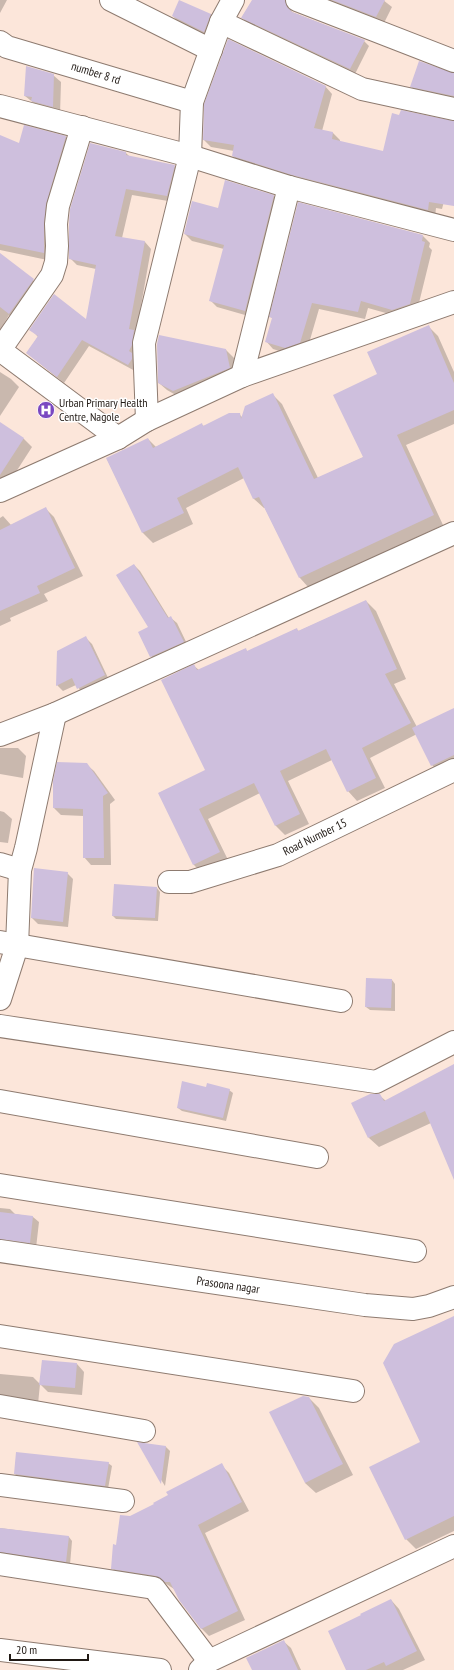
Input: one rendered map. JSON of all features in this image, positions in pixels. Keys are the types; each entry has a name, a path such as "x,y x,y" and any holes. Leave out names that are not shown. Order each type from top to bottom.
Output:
{"street":[{"path":"111,0 211,50"},
{"path":"147,420 144,342 190,156 192,102 221,22 233,0"},
{"path":"297,0 454,61"},
{"path":"221,22 362,90 454,109"},
{"name":"number 8 rd","path":"0,42 7,47 192,102"},
{"path":"0,106 190,156 289,187 454,230"},
{"path":"82,127 58,206 56,224 56,262 52,276 0,350 118,438"},
{"path":"242,376 289,187"},
{"path":"0,491 118,438 147,420 242,376 454,302"},
{"path":"0,735 55,714 454,533"},
{"path":"0,999 8,944 10,867 26,848 55,714"},
{"name":"Road Number 15","path":"169,882 190,882 278,855 454,770"},
{"path":"8,944 341,1001"},
{"path":"0,1026 376,1082 454,1042"},
{"path":"0,1101 317,1157"},
{"path":"0,1185 415,1252"},
{"name":"Prasoona nagar","path":"0,1251 373,1306 413,1309 430,1306 454,1297"},
{"path":"0,1336 353,1391"},
{"path":"0,1406 144,1431"},
{"path":"0,1485 123,1501"},
{"path":"0,1564 154,1588 205,1666 454,1546"},
{"path":"0,1650 160,1670"}],"building":[{"path":"179,0 211,14 204,32 172,16"},
{"path":"252,0 285,0 287,7 292,12 365,40 350,69 241,18"},
{"path":"332,0 385,0 376,17"},
{"path":"228,39 326,86 314,128 333,132 332,139 383,151 392,113 399,115 401,110 454,121 454,206 429,202 428,210 292,175 232,156 234,145 203,140 204,104"},
{"path":"419,61 454,73 454,96 410,87"},
{"path":"26,66 54,74 53,107 31,101 32,97 24,96"},
{"path":"24,125 66,136 46,204 44,253 0,244 0,135 19,143"},
{"path":"90,143 126,152 126,155 175,165 167,196 126,189 115,236 145,241 129,329 134,330 132,345 129,351 132,353 132,359 128,365 82,340 57,377 26,353 38,336 29,330 54,294 86,319 96,265 69,259 69,224 70,209"},
{"path":"225,180 274,195 245,311 209,301 224,245 184,234 192,201 218,208"},
{"path":"298,202 423,235 422,241 425,242 410,304 392,310 361,301 358,312 312,303 300,343 285,348 265,342 272,318 269,317"},
{"path":"0,253 34,279 9,314 0,307"},
{"path":"429,325 454,383 454,410 397,435 434,515 299,578 259,497 253,499 238,467 177,498 184,513 142,533 106,458 148,438 153,448 202,423 203,426 229,413 240,413 241,419 245,406 273,393 314,479 363,457 333,395 377,374 367,352"},
{"path":"159,335 226,349 230,368 173,391 158,383 157,344"},
{"path":"0,422 24,438 0,475"},
{"path":"46,507 75,568 37,586 40,593 0,611 0,530"},
{"path":"134,564 168,618 171,616 184,642 150,657 138,632 148,627 116,575"},
{"path":"366,600 397,669 385,674 411,723 362,748 376,778 347,792 326,749 280,771 300,814 275,826 254,783 199,809 220,852 193,865 158,793 205,770 161,680 194,664 197,670 246,648 247,651 297,628 298,631"},
{"path":"86,636 105,675 77,689 72,678 56,686 57,651"},
{"path":"454,708 454,755 431,766 412,728"},
{"path":"57,762 87,763 108,793 103,796 104,858 83,858 83,809 53,808 53,781"},
{"path":"34,868 68,872 63,922 31,918"},
{"path":"114,884 157,887 155,918 112,916"},
{"path":"366,978 392,979 391,1008 365,1007"},
{"path":"454,1064 454,1180 425,1111 368,1138 351,1103 370,1094 380,1094 384,1101"},
{"path":"182,1081 206,1087 207,1083 230,1089 223,1118 177,1108"},
{"path":"0,1212 33,1216 30,1243 0,1239"},
{"path":"454,1316 454,1516 405,1540 369,1467 420,1442 383,1363 394,1344"},
{"path":"42,1360 77,1363 75,1388 39,1385"},
{"path":"303,1396 309,1397 343,1464 305,1483 269,1412"},
{"path":"137,1442 166,1446 161,1484"},
{"path":"16,1452 109,1462 105,1486 14,1474"},
{"path":"222,1463 242,1502 198,1525 238,1611 201,1629 179,1600 170,1582 165,1582 156,1576 111,1569 113,1544 116,1545 120,1515 130,1516 154,1504 153,1503 168,1495 166,1492"},
{"path":"0,1528 69,1536 66,1562 0,1552"},
{"path":"391,1599 417,1651 386,1666 384,1662 366,1670 346,1670 328,1631"},
{"path":"284,1640 298,1670 252,1670 246,1658"}],"place":[{"name":"Urban Primary Health Centre, Nagole","path":"46,410"}]}
